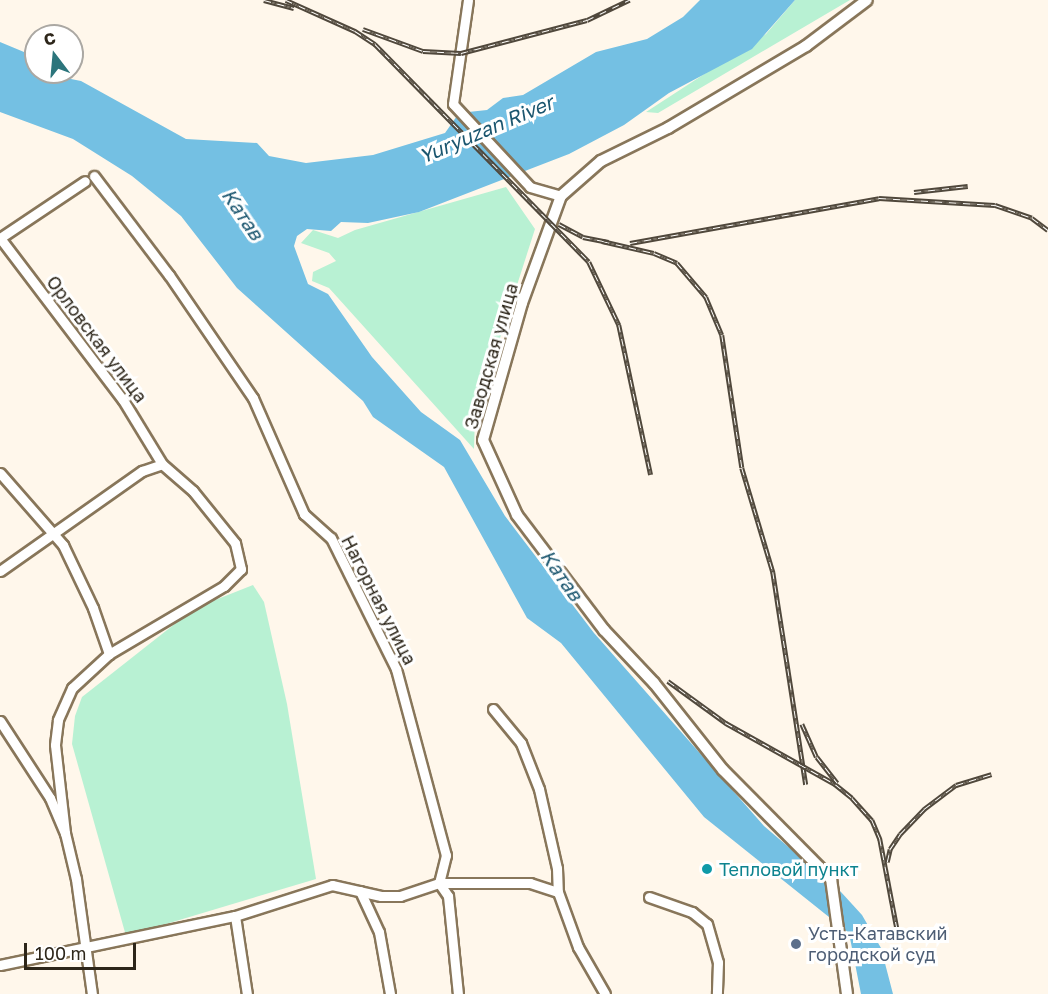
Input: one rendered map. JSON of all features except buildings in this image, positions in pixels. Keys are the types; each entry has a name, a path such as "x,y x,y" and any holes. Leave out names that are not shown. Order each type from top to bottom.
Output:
{"street":[{"path":"468,0 453,104 457,111 530,187 561,196"},
{"name":"Заводская улица","path":"847,994 831,879 723,770 654,683 604,630 517,515 483,440 522,303 561,196 601,161 668,128 806,46 867,0"},
{"name":"Нагорная улица","path":"0,238 89,178 170,275 253,398 304,514 331,538 396,669 446,855 439,883"},
{"name":"Орловская улица","path":"0,238 135,416 162,464 193,491 235,543 242,568 224,586 109,654"},
{"path":"0,571 142,471 162,464"},
{"path":"0,473 56,533 93,608 109,654 72,688 57,720 55,745 65,833 92,994"},
{"path":"493,709 521,743 539,789 557,868 558,892 578,947 605,994"},
{"path":"0,721 50,798 65,833"},
{"path":"439,883 448,896 458,994"},
{"path":"0,965 85,949 235,915 332,885 400,896 439,883 530,883 558,892"},
{"path":"360,891 379,932 390,994"},
{"path":"649,897 692,912 707,924 718,962 717,994"},
{"path":"235,915 247,994"}],"green space":[{"path":"795,0 850,0 658,113 646,112 766,34"},
{"path":"506,187 535,229 475,416 474,449 329,288 312,281 313,272 336,261 329,253 301,243 313,230 338,238 355,230"},
{"path":"253,585 264,602 287,704 316,879 126,936 72,744 75,716 82,697 195,608"}],"water":[{"path":"700,0 795,0 752,49 669,93 624,125 569,154 419,212 368,223 341,222 331,231 307,229 297,236 294,246 308,284 328,294 372,357 421,412 460,440 505,516 594,633 764,826 841,892 862,915 881,948 893,994 861,994 849,933 704,817 561,643 527,618 444,467 373,417 363,401 237,288 181,216 132,176 73,139 0,112 0,42 24,52 24,84 84,83 186,139 257,143 269,156 306,163 373,155 445,133 459,113 487,110 503,98 523,95 596,52 647,39 683,17"}],"railway":[{"path":"264,0 294,8"},
{"path":"286,0 355,31 375,44 589,262 619,325 651,475"},
{"path":"363,29 423,51 461,53 587,20 629,0"},
{"path":"914,192 968,186"},
{"path":"630,243 879,198 995,205 1032,218 1048,230"},
{"path":"559,224 583,237 609,242"},
{"path":"602,241 654,253 677,263 706,297 722,335 742,468 773,572 806,784"},
{"path":"668,681 726,723 835,784 852,798 872,820 880,839 897,928"},
{"path":"802,724 817,757 837,783"},
{"path":"887,862 890,849 900,834 924,809 956,785 991,774"}],"place":[{"name":"Тепловой пункт","path":"707,869"},
{"name":"Усть-Катавский городской суд","path":"796,944"}],"water label":[{"name":"Yuryuzan River","path":"486,129"},
{"name":"Катав","path":"243,214"},
{"name":"Катав","path":"562,575"}]}
